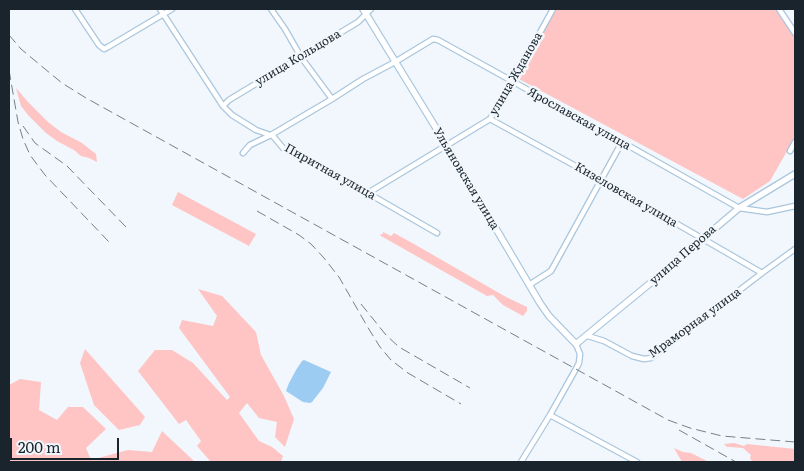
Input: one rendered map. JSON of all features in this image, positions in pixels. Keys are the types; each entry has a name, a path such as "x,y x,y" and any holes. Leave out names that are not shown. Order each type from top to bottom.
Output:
{"main road":[{"name":"Ульяновская улица","path":"365,11 529,285 549,316 576,344"},
{"name":"улица Перова","path":"576,344 588,336 739,208 795,174"}],"street":[{"path":"75,9 102,48 108,47 172,9"},
{"name":"Пиритная улица","path":"160,9 223,106 232,115 256,130 271,135 283,148 368,193 437,233"},
{"path":"271,9 301,57 332,99"},
{"name":"улица Кольцова","path":"223,106 229,100 358,22 365,11 371,9"},
{"name":"улица Жданова","path":"368,193 490,119 553,9"},
{"path":"779,9 795,33"},
{"name":"Ярославская улица","path":"243,153 250,145 271,135 433,39 438,40 739,208 767,212 795,206"},
{"name":"Кизеловская улица","path":"490,119 762,272"},
{"path":"529,285 551,271 622,142"},
{"path":"790,151 795,142"},
{"name":"Мраморная улица","path":"588,336 632,356 649,359 795,249"},
{"path":"520,462 550,415 579,363 580,354 576,344"},
{"path":"550,415 637,462"}],"shaded area":[{"path":"555,9 776,9 795,38 795,137 770,181 743,199 517,78"},
{"path":"16,88 48,122 96,154 97,162 81,156 46,133 21,106"},
{"path":"178,192 256,234 249,246 172,205"},
{"path":"383,232 391,236 394,233 527,307 527,311 523,316 503,305 493,295 487,296 381,236 380,234 383,234"},
{"path":"198,289 222,296 256,332 261,355 284,396 294,419 285,447 275,437 277,422 259,418 247,403 239,413 259,441 272,447 283,456 281,462 211,462 197,446 201,441 186,420 179,424 138,371 155,350 172,350 193,363 227,400 230,397 179,328 182,320 213,326 217,316"},
{"path":"85,349 145,417 140,425 119,430 94,405 80,363"},
{"path":"20,379 41,382 39,410 57,420 68,407 83,407 106,429 86,448 91,460 128,450 152,452 162,431 195,462 9,462 9,385"},
{"path":"734,443 744,446 747,444 795,449 795,462 753,462 750,458 751,455 743,448 727,447 724,444"},
{"path":"674,448 691,453 709,462 682,462"}],"water":[{"path":"304,360 331,372 323,388 310,403 303,402 286,391 296,370"}],"railway":[{"path":"9,35 21,49 62,83 86,98 668,420 722,436 795,442"},
{"path":"9,70 18,122 30,155 45,175 110,243"},
{"path":"23,126 35,143 67,166 126,227"},
{"path":"257,211 299,235 311,244 324,258 339,277 380,347 391,360 408,373 461,404"},
{"path":"361,304 386,335 399,347 470,388"},
{"path":"679,430 736,462"}]}
